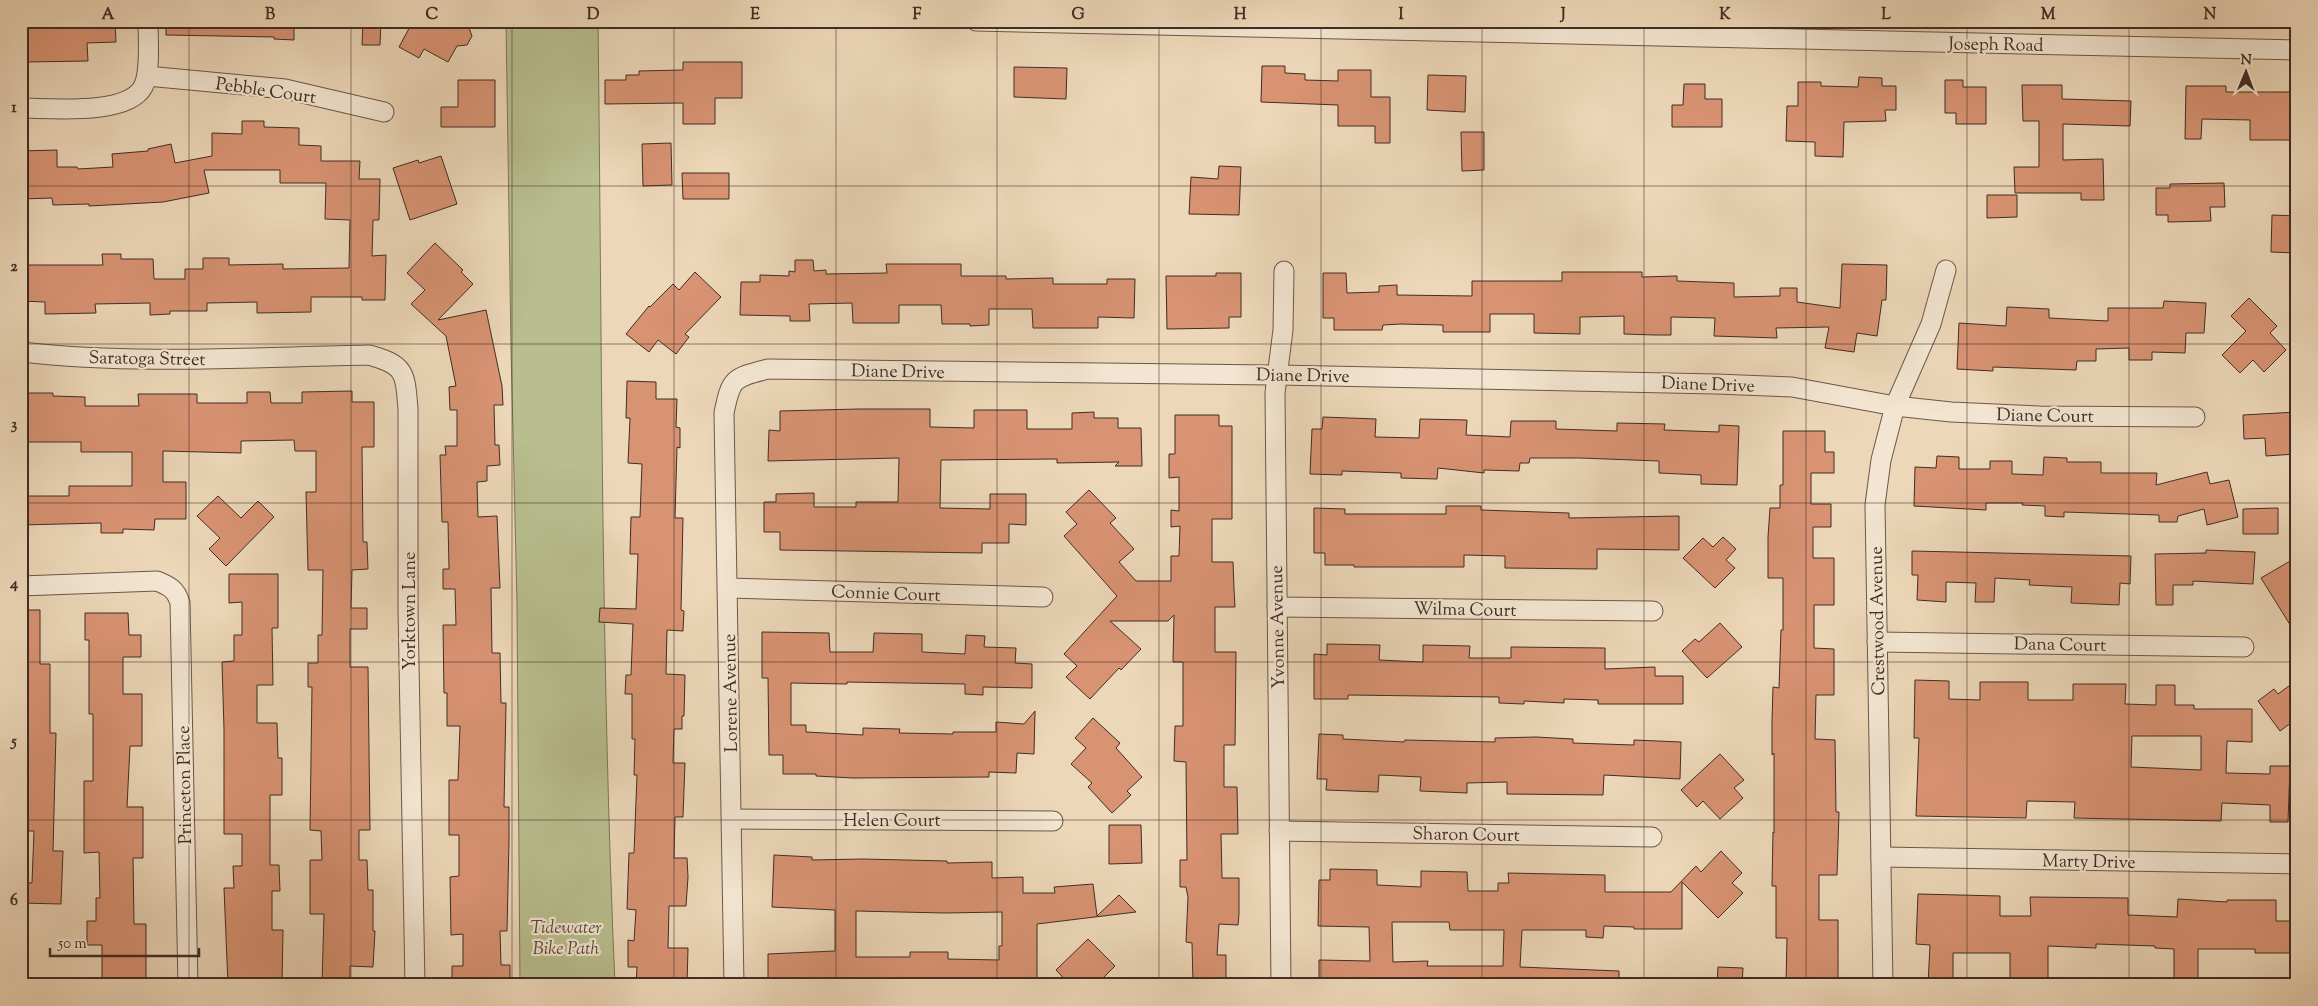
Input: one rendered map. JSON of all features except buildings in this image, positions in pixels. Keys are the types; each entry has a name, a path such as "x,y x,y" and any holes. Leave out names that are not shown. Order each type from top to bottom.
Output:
{"street":[{"path":"21,108 82,109 114,104 136,96 147,76 148,21"},
{"name":"Joseph Road","path":"976,21 2297,50"},
{"name":"Pebble Court","path":"147,76 285,89 384,112"},
{"name":"Yvonne Avenue","path":"1282,985 1276,607 1275,394 1283,330 1284,270"},
{"name":"Crestwood Avenue","path":"1883,985 1875,505 1882,460 1895,406 1931,324 1946,270"},
{"name":"Saratoga Street","path":"21,352 65,357 198,359 274,357"},
{"name":"Yorktown Lane","path":"274,357 369,355 390,360 396,365 405,379 408,409 408,609 415,985"},
{"name":"Diane Drive","path":"727,401 729,388 736,380 743,376 768,370 1278,375 1773,386 1792,387 1895,406"},
{"name":"Lorene Avenue","path":"727,401 724,414 734,985"},
{"name":"Diane Court","path":"1895,406 1952,412 2040,416 2195,417"},
{"name":"Princeton Place","path":"21,586 157,581 172,588 177,594 180,603 188,985"},
{"name":"Connie Court","path":"728,588 1043,597"},
{"name":"Wilma Court","path":"1276,607 1653,611"},
{"name":"Dana Court","path":"1877,642 2244,647"},
{"name":"Helen Court","path":"732,819 1053,821"},
{"name":"Sharon Court","path":"1279,831 1652,837"},
{"name":"Marty Drive","path":"1881,857 2297,864"}],"green space":[{"name":"Tidewater Bike Path","path":"506,21 598,21 607,744 615,985 520,985 517,604"}]}
